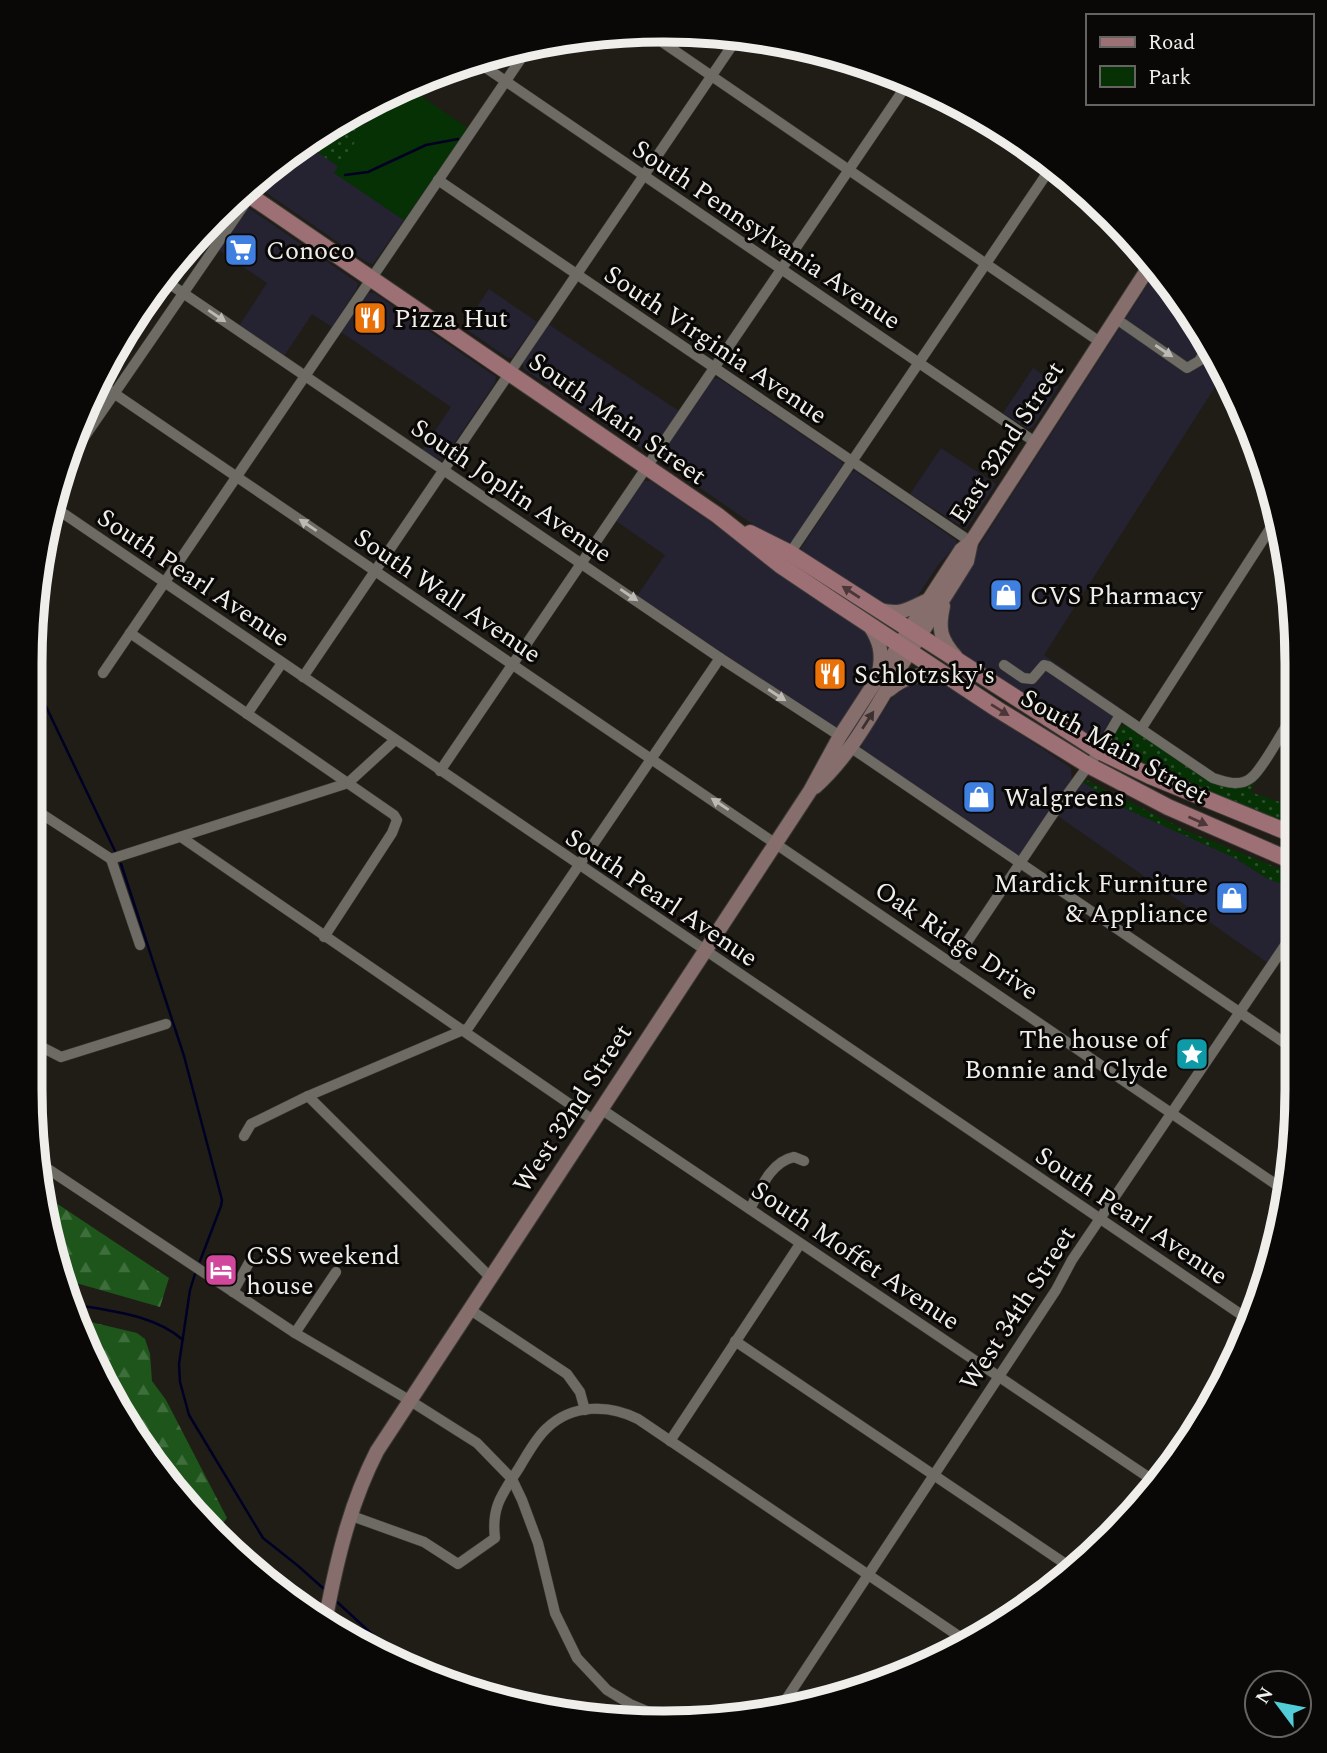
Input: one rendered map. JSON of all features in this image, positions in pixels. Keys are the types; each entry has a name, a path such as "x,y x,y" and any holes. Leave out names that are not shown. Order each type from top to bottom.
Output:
{"main road":[{"name":"South Main Street","path":"254,196 717,515 780,565 943,673 1088,765 1168,807 1285,858"},
{"name":"East 32nd Street","path":"914,633 928,600 961,550 971,542 1146,272"},
{"name":"South Main Street","path":"717,515 790,553 1099,751 1161,781 1285,831"},
{"path":"883,696 914,633 945,596 967,561 971,542"},
{"path":"945,596 939,624 944,644 959,661"},
{"path":"878,610 895,614 928,600"},
{"path":"869,624 879,639 882,659 878,677"},
{"name":"West 32nd Street","path":"327,1612 349,1515 377,1451 845,741 878,677 905,648"},
{"path":"845,741 898,682 921,674 943,673"}],"street":[{"path":"661,42 1100,342"},
{"path":"303,677 732,46"},
{"path":"103,673 521,59"},
{"name":"South Pennsylvania Avenue","path":"486,68 1035,442"},
{"path":"440,771 903,90"},
{"path":"790,553 1047,174"},
{"name":"South Virginia Avenue","path":"438,180 971,542"},
{"path":"86,434 242,207"},
{"name":"South Joplin Avenue","path":"170,284 845,741 1285,1043"},
{"path":"1115,318 1187,368 1199,361 1203,355"},
{"name":"South Wall Avenue","path":"107,388 776,842"},
{"name":"South Pearl Avenue","path":"61,512 1242,1315"},
{"path":"1141,729 1270,529"},
{"path":"130,633 394,815 396,826 324,937"},
{"path":"244,1136 251,1124 308,1096 468,1028 720,658"},
{"path":"247,714 282,663"},
{"path":"1004,666 1023,678 1032,679 1044,665 1048,666 1213,778 1226,782 1239,783 1252,778 1285,728"},
{"path":"953,963 1099,751 1120,715"},
{"path":"111,859 348,783 395,740"},
{"path":"42,814 111,859 139,945"},
{"name":"South Moffet Avenue","path":"181,837 462,1031 750,1209 1149,1478"},
{"name":"Oak Ridge Drive","path":"776,842 1277,1186"},
{"name":"West 34th Street","path":"787,1699 999,1377 1099,1219 1285,947"},
{"path":"42,1047 61,1057 166,1024"},
{"path":"308,1096 490,1277"},
{"path":"750,1209 769,1176 780,1164 794,1157 804,1161"},
{"path":"47,1167 295,1334 477,1443 512,1479 533,1525 555,1613 577,1658 607,1690 646,1711"},
{"path":"670,1441 800,1244"},
{"path":"233,1292 250,1261"},
{"path":"295,1334 335,1272"},
{"path":"469,1309 567,1374 580,1392 585,1410"},
{"path":"735,1341 1065,1564"},
{"path":"349,1515 424,1542 458,1564 495,1538 494,1513 499,1498 545,1430 563,1417 585,1410 603,1409 627,1413 959,1636"}],"shaded area":[{"path":"314,150 339,167 335,173 404,220 373,264 262,190"},
{"path":"245,209 250,209 358,283 332,327 312,314 284,356 239,326 267,283 217,249"},
{"path":"1152,278 1180,318 1218,383 1044,655 1119,707 1097,742 1004,689 948,642 945,614 958,580"},
{"path":"489,289 537,322 512,358 508,358 463,327"},
{"path":"368,293 374,293 496,377 495,383 442,461 422,450 451,407 341,332"},
{"path":"548,324 679,411 652,450 645,451 524,369 522,362"},
{"path":"1033,368 1059,386 1033,427 1028,429 1003,413"},
{"path":"718,378 843,464 795,538 789,543 780,541 751,523 661,461 662,453 713,379"},
{"path":"941,448 996,484 966,529 910,494"},
{"path":"855,471 956,540 956,545 938,565 915,600 900,608 884,604 801,552 801,548 851,473"},
{"path":"644,481 651,481 867,630 876,654 873,668 839,728 833,730 637,596 665,555 616,521"},
{"path":"933,680 950,687 1071,768 1072,781 1021,855 1017,855 862,750 862,742 901,685"},
{"path":"1083,782 1122,807 1235,858 1268,879 1285,885 1285,938 1268,963 1058,816"}],"green space":[{"path":"417,93 468,128 404,220 334,173 375,114"},
{"path":"361,121 367,125 339,167 314,150"},
{"path":"1127,725 1200,775 1245,786 1256,781 1250,792 1285,804 1285,828 1140,768 1109,748 1118,728"},
{"path":"1086,780 1189,832 1285,871 1285,885 1268,879 1235,858 1122,807 1083,782"},
{"path":"52,1200 169,1278 160,1307 73,1282"},
{"path":"87,1321 137,1333 145,1339 150,1354 152,1381 166,1400 227,1518 221,1526 170,1468 125,1400"},
{"path":"242,1541 280,1579 254,1557 239,1543"}],"waterway":[{"path":"345,175 368,172 426,145 458,139"},
{"path":"42,698 115,851"},
{"path":"121,864 184,1056 222,1200 200,1261"},
{"path":"195,1274 190,1290 179,1364 180,1382 189,1415 263,1538 324,1589"},
{"path":"81,1306 145,1319 183,1340"},
{"path":"336,1601 376,1640"}],"place":[{"name":"Conoco","path":"241,250"},
{"name":"Pizza Hut","path":"370,318"},
{"name":"CVS Pharmacy","path":"1006,595"},
{"name":"Schlotzsky's","path":"830,674"},
{"name":"Walgreens","path":"979,797"},
{"name":"Mardick Furniture & Appliance","path":"1232,898"},
{"name":"The house of Bonnie and Clyde","path":"1192,1054"},
{"name":"CSS weekend house","path":"221,1270"}]}
